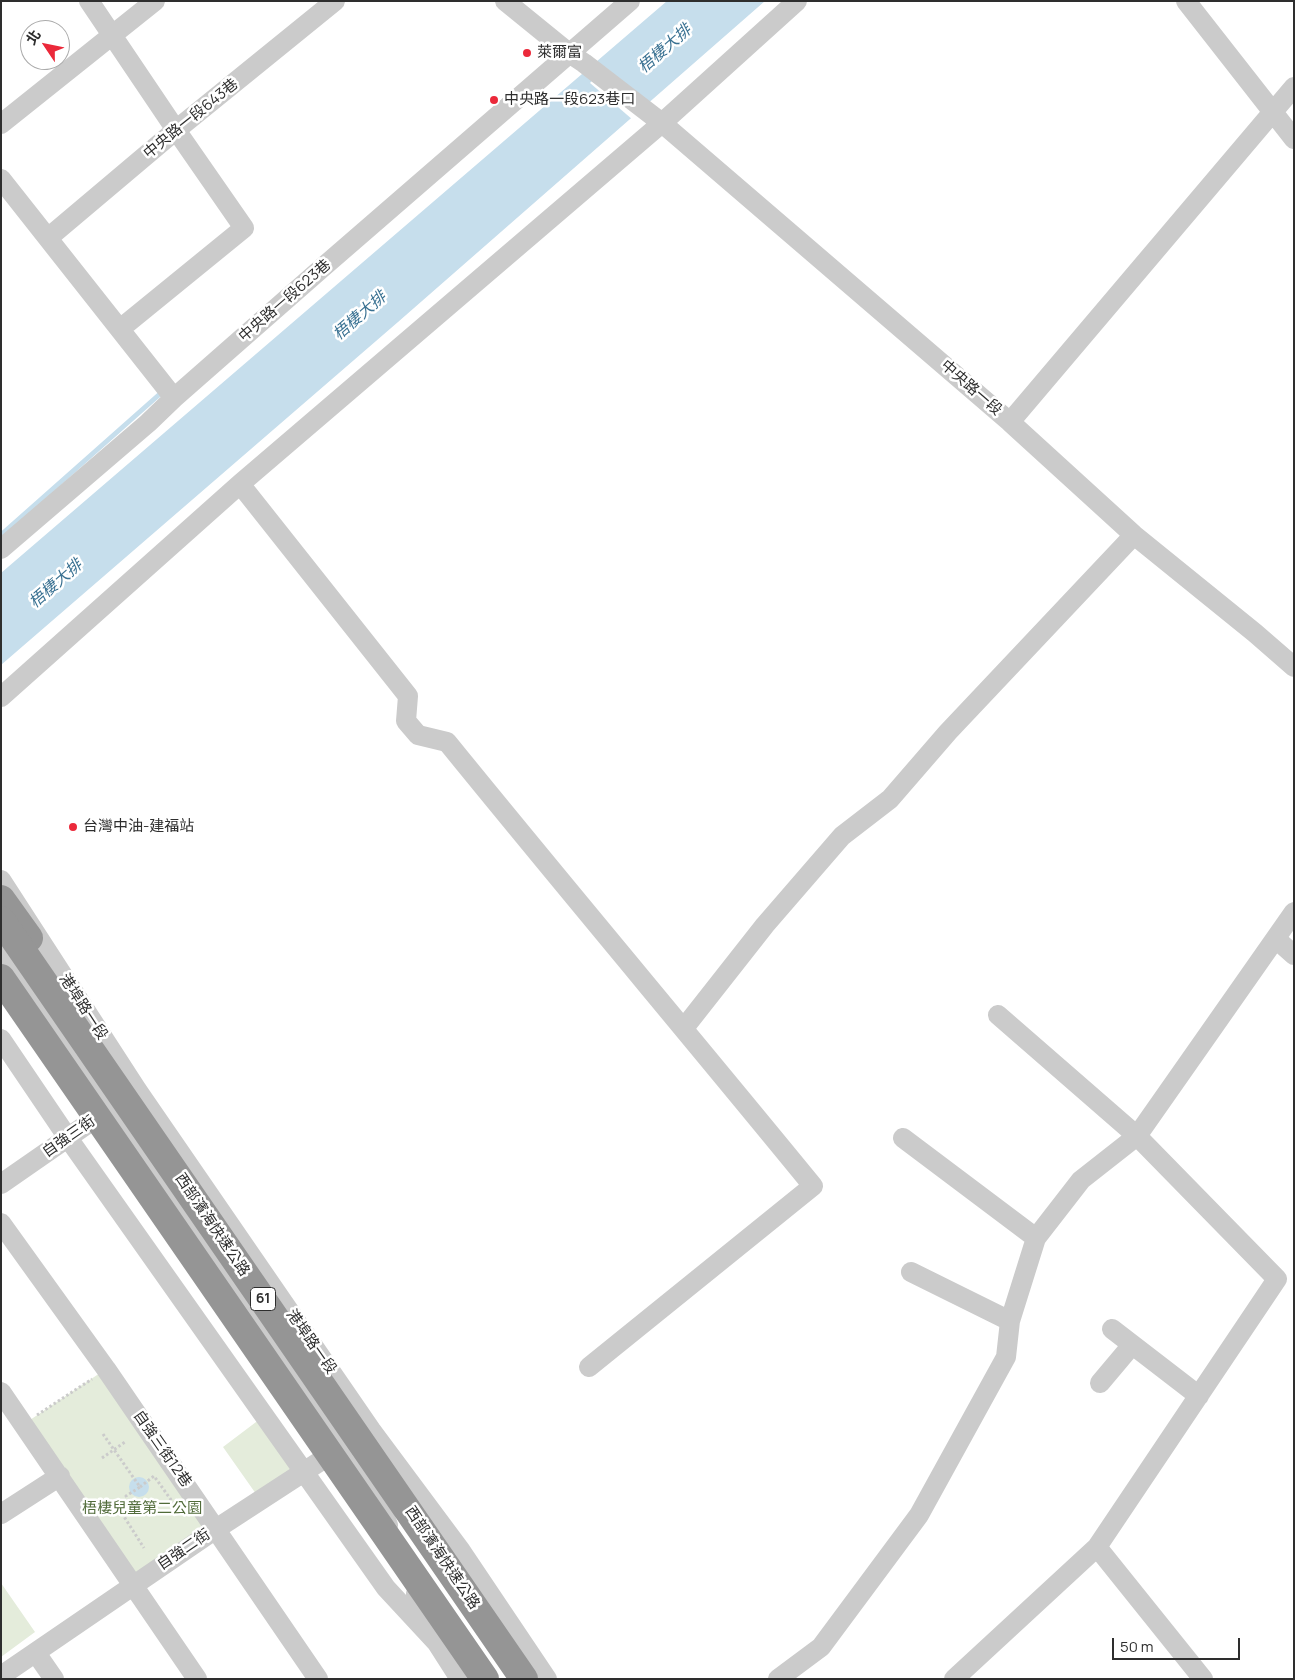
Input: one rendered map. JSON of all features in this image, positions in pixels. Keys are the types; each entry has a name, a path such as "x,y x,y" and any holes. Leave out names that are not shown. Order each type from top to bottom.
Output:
{"highway":[{"path":"1,899 82,1018 99,1060"},
{"name":"西部濱海快速公路","path":"1,920 524,1679"},
{"name":"61","path":"1,978 485,1679"},
{"path":"1,1001 37,1045 75,1084"}],"street":[{"path":"89,1 244,228 120,329"},
{"path":"1,124 155,1"},
{"name":"中央路一段643巷","path":"48,238 176,130 335,1"},
{"path":"506,1 576,58"},
{"name":"中央路一段623巷","path":"1,550 507,109 576,58 630,1"},
{"path":"1,697 240,484 662,123 797,1"},
{"path":"1186,1 1294,139"},
{"name":"中央路一段","path":"576,58 662,123 1010,422 1134,535 1294,667"},
{"path":"1010,422 1294,88"},
{"path":"1,179 174,398"},
{"path":"240,484 408,696 406,721 418,735 447,742 566,889 684,1028 813,1186 589,1367"},
{"path":"684,1028 765,925 842,836 890,799 948,732 1134,535"},
{"name":"港埠路一段","path":"1,880 137,1090 371,1430 461,1551 548,1679"},
{"path":"778,1679 821,1647 919,1516 1006,1357 1010,1320 1036,1238 1081,1180 1137,1136 1294,912"},
{"path":"1276,939 1294,955"},
{"name":"港埠路一段","path":"1,947 376,1494 436,1643"},
{"path":"954,1679 1097,1547 1277,1279 1137,1136 998,1016"},
{"name":"港埠路一段","path":"1,1039 68,1138 386,1588 436,1643 460,1679"},
{"name":"自強三街","path":"1,1184 137,1090"},
{"path":"903,1138 1036,1238"},
{"name":"自強三街12巷","path":"1,1222 106,1369 318,1679"},
{"path":"912,1272 1010,1320"},
{"path":"1112,1329 1199,1396"},
{"path":"1100,1383 1132,1345"},
{"path":"1,1392 197,1679"},
{"name":"自強二街","path":"1,1676 216,1529 343,1446 371,1430"},
{"path":"1,1514 60,1476"},
{"name":"港埠路一段","path":"376,1494 494,1601"},
{"path":"1097,1547 1203,1679"},
{"path":"36,1653 54,1679"}],"path":[{"path":"24,1424 106,1369"},
{"path":"103,1434 140,1486 126,1496 133,1507 123,1515 144,1548"},
{"path":"102,1458 125,1442"}],"green space":[{"name":"梧棲兒童第二公園","path":"106,1369 216,1529 133,1585 24,1424"},
{"path":"264,1416 303,1472 261,1501 223,1447"},
{"path":"1,1583 35,1632 1,1657"}],"water":[{"name":"梧棲大排","path":"667,1 765,1 398,322 1,665 1,573"},
{"path":"139,1477 146,1480 149,1487 146,1494 139,1497 132,1494 129,1487 132,1480"}],"pier":[{"path":"605,67 650,105 633,120 590,83"}],"waterway":[{"path":"1,535 161,393"}],"place":[{"name":"萊爾富","path":"527,53"},
{"name":"中央路一段623巷口","path":"494,100"},
{"name":"台灣中油-建福站","path":"73,827"}]}
